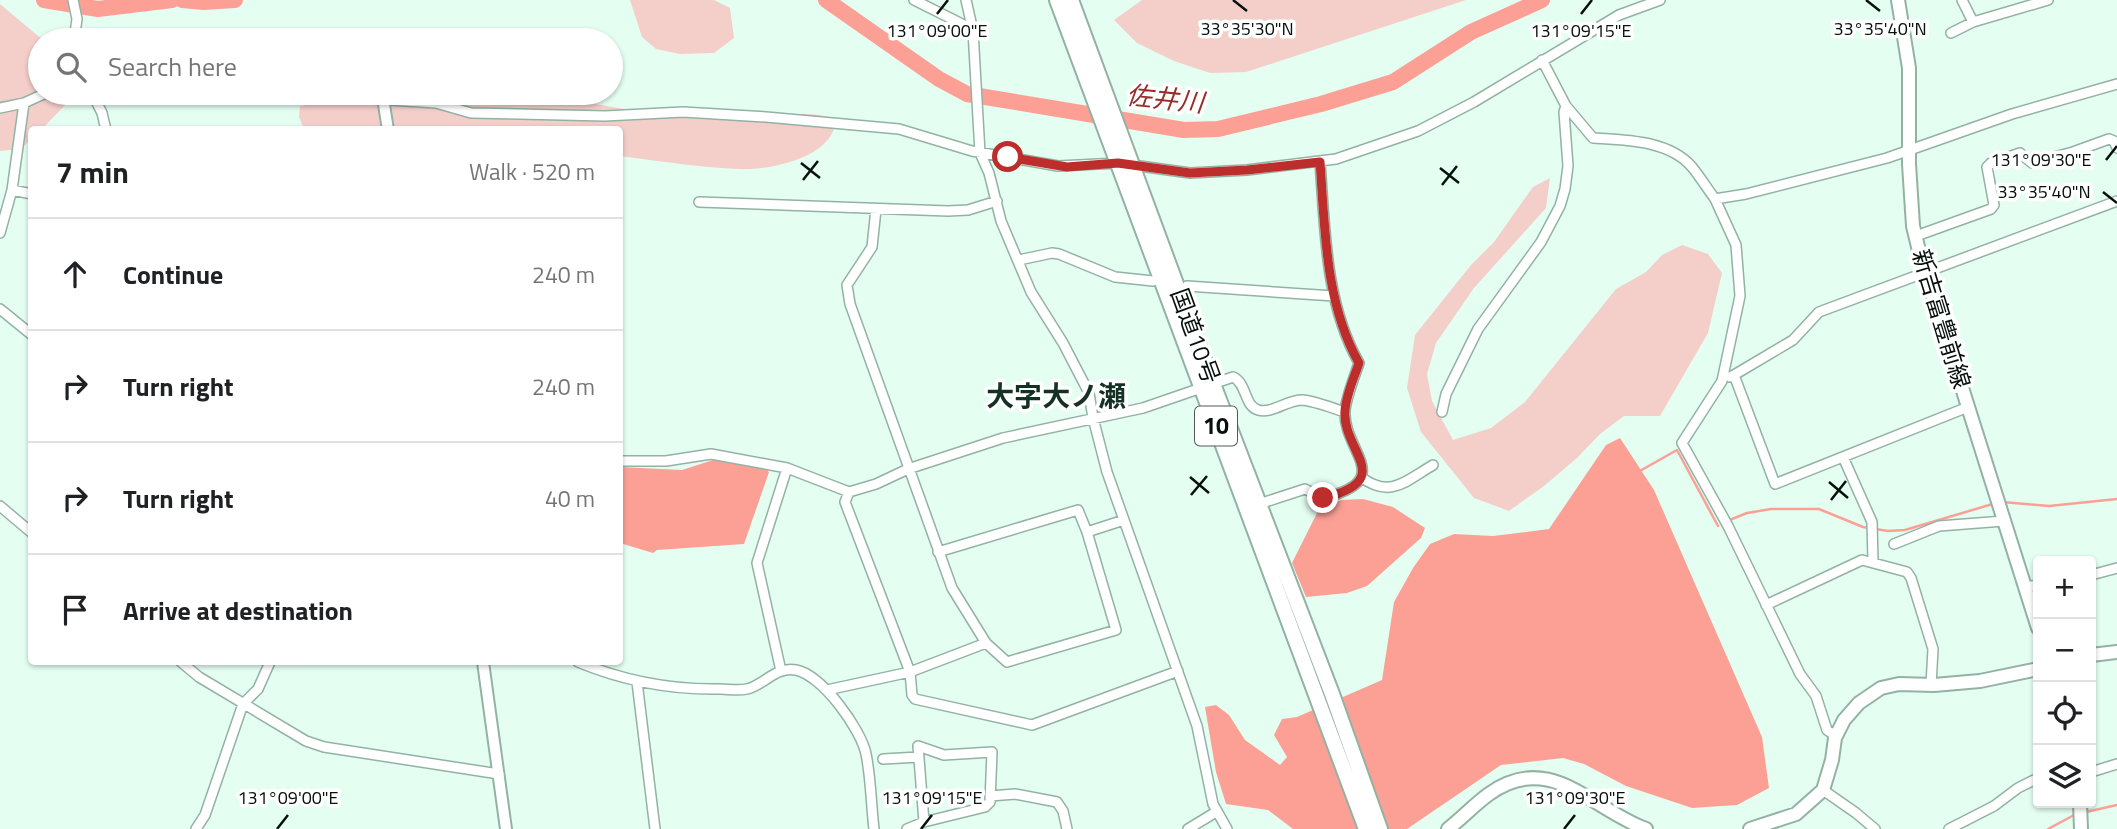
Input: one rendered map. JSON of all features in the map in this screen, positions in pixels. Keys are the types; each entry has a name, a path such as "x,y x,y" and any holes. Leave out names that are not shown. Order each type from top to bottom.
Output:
{"highway":[{"name":"国道10号","path":"1057,0 1090,67"},
{"name":"国道10号","path":"1071,0 1119,155 1325,697 1380,829"},
{"name":"国道10号","path":"1119,155 1134,166 1206,386 1259,504 1325,697 1366,829"}],"main road":[{"name":"新吉富豊前線","path":"1902,1 1909,68 1909,164 1916,236 2004,521 2032,586 2037,619"},
{"path":"2096,654 2117,652"},
{"path":"1750,829 1796,814 1823,790 1836,736 1844,720 1859,703 1881,688 1899,684 1931,685 1980,681 2033,670"},
{"path":"1448,829 1491,792 1512,782 1542,777 1562,782 1604,809 1646,829"},
{"path":"2080,808 2081,829"}],"street":[{"path":"74,0 76,28"},
{"path":"914,0 972,29"},
{"path":"966,0 972,29 980,153 1009,243 1019,260 1031,292 1063,343 1089,393 1107,472 1197,726 1216,813 1227,829"},
{"path":"1134,166 1190,173 1247,170 1320,162 1373,148 1418,131 1474,102 1619,15 1660,0"},
{"path":"1962,0 1973,22"},
{"path":"1951,33 1973,22 2048,0"},
{"path":"1542,60 1566,106 1593,138 1640,142 1666,150 1690,164 1715,199 1736,245 1740,296 1722,381 1682,443 1728,526 1800,674 1816,696 1827,730 1836,736"},
{"path":"1715,199 1840,171 2012,114 2117,84"},
{"path":"0,108 28,101"},
{"path":"0,233 12,190 24,103"},
{"path":"98,105 105,126"},
{"path":"384,105 387,126"},
{"path":"443,105 471,113 605,116 683,112 898,129 980,153 1067,167 1119,155"},
{"path":"1442,412 1447,394 1478,329 1541,242 1560,206 1568,166 1564,112 1566,106"},
{"path":"1916,236 1991,209 1994,205 1987,167 1991,163 2020,153 2032,163 2109,139 2114,141 2117,148"},
{"path":"1259,504 1305,489 1323,498 1345,493 1361,477 1363,464 1350,434 1345,412 1359,363 1350,347 1334,296 1320,162"},
{"path":"12,190 28,193"},
{"path":"699,202 968,210 997,201"},
{"path":"1722,381 1793,340 1819,312 2117,201"},
{"path":"876,209 872,247 847,285 847,293 865,352 938,552 959,601 986,643 1007,662 1116,630 1078,510 938,552"},
{"path":"1019,260 1059,254 1115,277 1153,281"},
{"path":"1187,286 1334,296"},
{"path":"0,309 28,332"},
{"path":"1734,375 1775,484 1968,407"},
{"path":"623,461 666,461 711,454 786,468 849,492 876,484 908,469 1003,438 1143,408 1236,377 1251,405 1257,410 1265,411 1289,402 1304,400 1345,412"},
{"path":"1843,457 1872,522 1873,561"},
{"path":"1361,477 1374,487 1395,488 1433,465"},
{"path":"781,671 757,563 786,468"},
{"path":"849,492 845,502 909,672 915,699 1032,725 1178,671"},
{"path":"0,506 28,530"},
{"path":"1087,533 1124,520"},
{"path":"1894,544 1939,526 2004,521"},
{"path":"1766,606 1862,560 1907,572 1933,649 1931,685"},
{"path":"2096,574 2117,568"},
{"path":"827,690 909,672 986,643"},
{"path":"185,665 199,677 306,741 324,747 499,774"},
{"path":"196,829 205,815 243,704 258,689 269,665"},
{"path":"483,665 506,829"},
{"path":"587,665 636,682 669,688 748,689 781,671 796,670 810,676 827,690 859,735 866,752 874,829"},
{"path":"636,682 655,829"},
{"path":"907,829 924,822 985,807 990,802 992,751 944,755 918,746 924,822"},
{"path":"883,759 919,757"},
{"path":"2096,770 2117,764"},
{"path":"1949,829 1994,806 2033,780"},
{"path":"1823,790 1875,829"},
{"path":"990,796 1015,794 1056,802 1063,811 1067,829"},
{"path":"1188,829 1216,813"}],"shaded area":[{"path":"630,0 714,0 730,8 734,38 714,53 680,54 656,49 642,37"},
{"path":"1142,0 1466,0 1246,72 1210,73 1174,61 1137,43 1114,20"},
{"path":"0,4 29,28 28,105 65,105 45,126 28,126 28,142 21,149 0,151"},
{"path":"599,105 694,119 804,114 828,117 836,121 825,143 802,158 774,166 734,169 623,156 623,126 303,126 299,117 300,106"},
{"path":"1550,178 1546,208 1474,288 1436,343 1427,374 1432,401 1453,440 1491,428 1525,402 1616,289 1646,272 1662,255 1682,245 1708,254 1722,273 1708,333 1660,416 1624,416 1600,434 1544,486 1509,511 1474,498 1421,432 1407,388 1415,335 1471,265 1494,242 1533,187"},
{"path":"1620,438 1654,490 1762,737 1769,788 1737,805 1692,808 1626,786 1584,764 1563,758 1501,765 1407,829 1293,829 1268,810 1226,804 1216,772 1205,707 1216,705 1229,715 1245,740 1280,765 1287,757 1274,735 1282,719 1297,717 1382,680 1394,602 1430,544 1454,534 1493,536 1549,529 1606,445"},
{"path":"713,460 766,469 769,472 744,544 657,550 653,553 623,544 623,467 682,470"},
{"path":"1363,499 1393,507 1425,528 1421,538 1367,586 1347,593 1306,597 1292,563 1319,509 1341,500"}],"waterway":[{"name":"佐井川","path":"44,0 98,9 172,0"},
{"name":"佐井川","path":"182,0 235,0"},
{"name":"佐井川","path":"826,0 939,79 967,94 1184,130 1218,129 1321,104 1393,82 1471,32 1542,0"},
{"path":"1638,472 1677,450 1718,526"},
{"path":"2002,502 2049,506 2117,499"},
{"path":"1732,519 1771,509 1819,509 1863,527 1888,531 1905,530 1996,503"},
{"path":"2086,812 2117,805"},
{"path":"2048,829 2076,814"}],"district":[{"name":"大字大ノ瀬","path":"1056,396"}],"route":[{"path":"1008,157 1067,167 1118,163 1190,173 1279,168 1320,162 1325,232 1334,296 1350,347 1359,363 1345,412 1350,434 1363,464 1361,477 1345,493 1323,498"}]}
